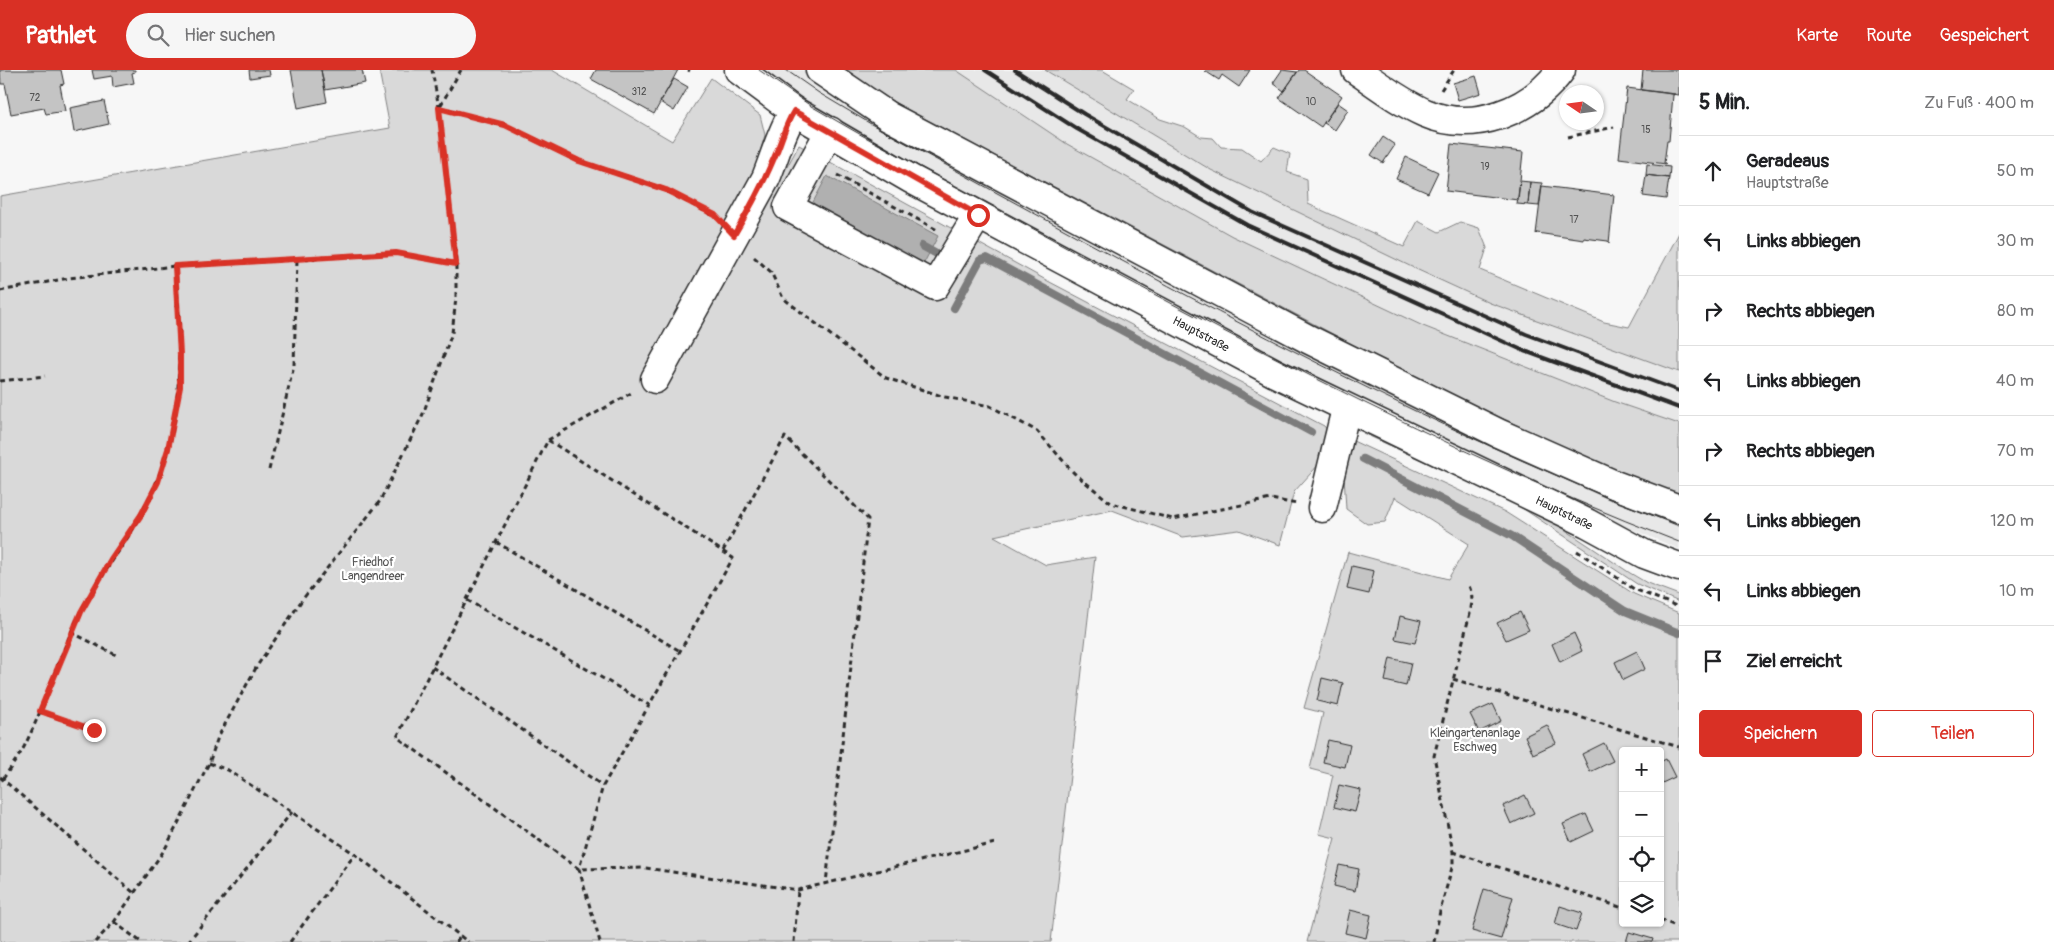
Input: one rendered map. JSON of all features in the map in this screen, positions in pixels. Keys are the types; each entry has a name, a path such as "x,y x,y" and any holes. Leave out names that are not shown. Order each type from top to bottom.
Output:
{"main road":[{"name":"Hauptstraße","path":"739,70 794,111 830,132 978,215 1275,374 1587,523 1644,554 1679,567"},
{"path":"820,70 888,116 1308,339 1498,433 1615,485 1679,509"},
{"path":"1356,70 1403,101 1431,115 1470,120 1502,115 1522,106 1545,90 1561,70"},
{"path":"655,379 766,178 778,150 784,127 794,111"},
{"path":"830,132 788,208 935,286 978,215"},
{"path":"1322,508 1346,409"}],"path":[{"path":"95,942 114,922 165,849 209,763 218,737 257,666 302,600 380,501 423,414 452,333 456,298 456,264 439,108 432,70"},
{"path":"439,108 462,70"},
{"path":"439,108 505,125 579,161 666,190 715,215 744,248 770,272 783,298 886,378 945,397 990,406 1037,431 1074,474 1111,503 1173,518 1271,500 1322,508"},
{"path":"1568,137 1614,127"},
{"path":"811,166 829,171 961,243"},
{"path":"0,291 69,278 175,266 297,258 396,253 456,264"},
{"path":"269,470 294,365 297,258"},
{"path":"134,893 2,778 25,745 71,632 111,559 141,515 158,482 168,449 180,387 180,347 175,266"},
{"path":"0,381 45,376"},
{"path":"655,379 548,440 397,737 579,869 645,868 798,890 995,843"},
{"path":"722,551 785,437 868,519 826,883"},
{"path":"548,440 733,558 603,786 579,869 600,942"},
{"path":"496,542 680,651"},
{"path":"1434,942 1440,911 1453,864 1453,852 1434,756 1472,605 1472,591 1468,584"},
{"path":"467,600 649,705"},
{"path":"71,632 116,654"},
{"path":"432,667 603,786"},
{"path":"1453,679 1679,747"},
{"path":"40,711 94,730"},
{"path":"209,763 228,770 355,854 468,942"},
{"path":"188,942 292,812"},
{"path":"1453,852 1619,907"},
{"path":"290,942 355,854"},
{"path":"794,942 798,890"},
{"path":"1664,921 1679,926"},
{"path":"114,922 141,942"},
{"path":"456,942 461,936"}],"shaded area":[{"path":"749,70 805,70 851,103 1679,519 1679,549 1471,461 1045,242"},
{"path":"956,70 1045,70 1211,170 1398,260 1490,303 1679,372 1679,424 1615,402 1423,326 1232,236 1067,144"},
{"path":"827,176 938,236 923,265 811,206"}],"green space":[{"name":"Friedhof Langendreer","path":"379,70 552,70 672,141 711,78 760,115 765,135 755,169 711,260 698,270 718,298 721,287 799,145 1046,280 1324,426 1328,431 1320,463 1294,492 1280,545 1239,530 1183,537 1112,510 994,536 1046,565 1095,557 1051,942 0,942 0,196 390,128"},
{"path":"844,70 956,70 1067,144 1232,236 1423,326 1615,402 1679,424 1679,495 1638,480 1435,388 899,105"},
{"path":"1045,70 1102,70 1134,89 1127,99 1160,119 1185,127 1201,137 1213,138 1221,147 1242,148 1261,161 1274,147 1290,154 1287,172 1307,179 1308,204 1404,247 1418,221 1439,232 1460,222 1479,228 1487,248 1480,270 1604,322 1629,327 1679,233 1679,372 1490,303 1416,269 1211,170"},
{"path":"1369,430 1531,507 1630,573 1647,583 1679,595 1679,602 1637,584 1516,504 1363,433"},
{"name":"Kleingartenanlage Eschweg","path":"1351,440 1505,512 1634,594 1679,613 1679,942 1307,942 1335,838 1319,834 1333,775 1310,769 1323,713 1304,708 1348,552 1448,579 1469,544 1395,497 1385,522 1367,524 1346,509 1343,459"}],"building":[{"path":"0,70 61,70 64,84 60,85 65,111 46,114 44,108 11,114 5,84 1,84"},
{"path":"92,70 135,70 132,73 134,83 113,87 112,76 94,79"},
{"path":"249,70 269,70 270,75 250,78"},
{"path":"291,70 321,70 327,102 298,108"},
{"path":"321,70 362,70 365,83 325,90"},
{"path":"596,70 678,70 654,114 591,79"},
{"path":"1250,70 1239,87 1222,75 1219,80 1205,71"},
{"path":"1282,70 1297,72 1284,91 1273,83"},
{"path":"1299,70 1304,70 1342,96 1321,127 1279,98"},
{"path":"1643,70 1679,70 1679,95 1641,90"},
{"path":"1476,76 1481,93 1458,100 1453,83"},
{"path":"674,79 688,87 674,111 660,102"},
{"path":"1627,88 1675,94 1673,95 1669,141 1667,141 1664,163 1666,164 1619,158"},
{"path":"104,101 109,124 74,132 70,108"},
{"path":"1338,103 1348,110 1335,130 1324,123"},
{"path":"1383,137 1395,145 1383,163 1371,155"},
{"path":"1451,144 1523,152 1518,200 1446,191"},
{"path":"1406,157 1438,172 1428,193 1396,179"},
{"path":"1647,164 1670,167 1669,178 1646,175"},
{"path":"1646,175 1669,178 1666,199 1643,196"},
{"path":"1520,181 1530,182 1528,205 1517,204"},
{"path":"1530,182 1542,183 1539,206 1528,205"},
{"path":"1542,186 1614,195 1609,243 1608,241 1584,238 1584,240 1536,234"},
{"path":"1352,566 1374,571 1369,594 1347,589"},
{"path":"1520,612 1529,630 1506,640 1497,623"},
{"path":"1400,616 1421,621 1415,643 1395,639"},
{"path":"1574,633 1582,651 1560,662 1552,644"},
{"path":"1637,651 1645,669 1623,680 1615,662"},
{"path":"1390,658 1411,663 1406,686 1385,681"},
{"path":"1322,678 1343,683 1338,706 1317,701"},
{"path":"1493,704 1501,721 1479,732 1470,714"},
{"path":"1547,725 1556,743 1533,754 1525,736"},
{"path":"1328,740 1350,745 1345,767 1323,762"},
{"path":"1604,743 1613,761 1590,772 1582,754"},
{"path":"1666,759 1675,777 1664,782 1664,760"},
{"path":"1339,785 1361,790 1355,812 1334,807"},
{"path":"1525,795 1534,813 1511,824 1503,806"},
{"path":"1586,814 1594,831 1571,842 1563,824"},
{"path":"1339,865 1359,869 1355,891 1334,886"},
{"path":"1484,889 1513,897 1501,939 1472,931"},
{"path":"1560,906 1582,913 1576,931 1555,924"},
{"path":"1350,910 1371,915 1366,938 1345,933"},
{"path":"1629,932 1653,939 1652,942 1626,942"}],"waterway":[{"path":"922,246 942,257"},
{"path":"954,308 980,260 987,258 1311,432"},
{"path":"1363,459 1512,536 1625,611 1679,633"}],"tram line":[{"path":"759,70 811,106 856,132 1261,351 1468,452 1573,499 1679,542"},
{"path":"786,70 819,93 871,124 1169,286 1269,338 1369,389 1471,437 1574,483 1679,526"}],"railway":[{"path":"985,70 1077,129 1247,225 1522,350 1679,408"},
{"path":"1015,70 1084,114 1252,212 1526,334 1679,391"}],"route":[{"path":"94,730 40,711 56,668 81,612 111,559 141,515 158,482 168,449 180,387 179,324 175,266 396,253 456,264 439,108 505,125 579,161 666,190 715,215 734,235 766,178 778,150 784,127 794,111 911,179 978,215"}]}
